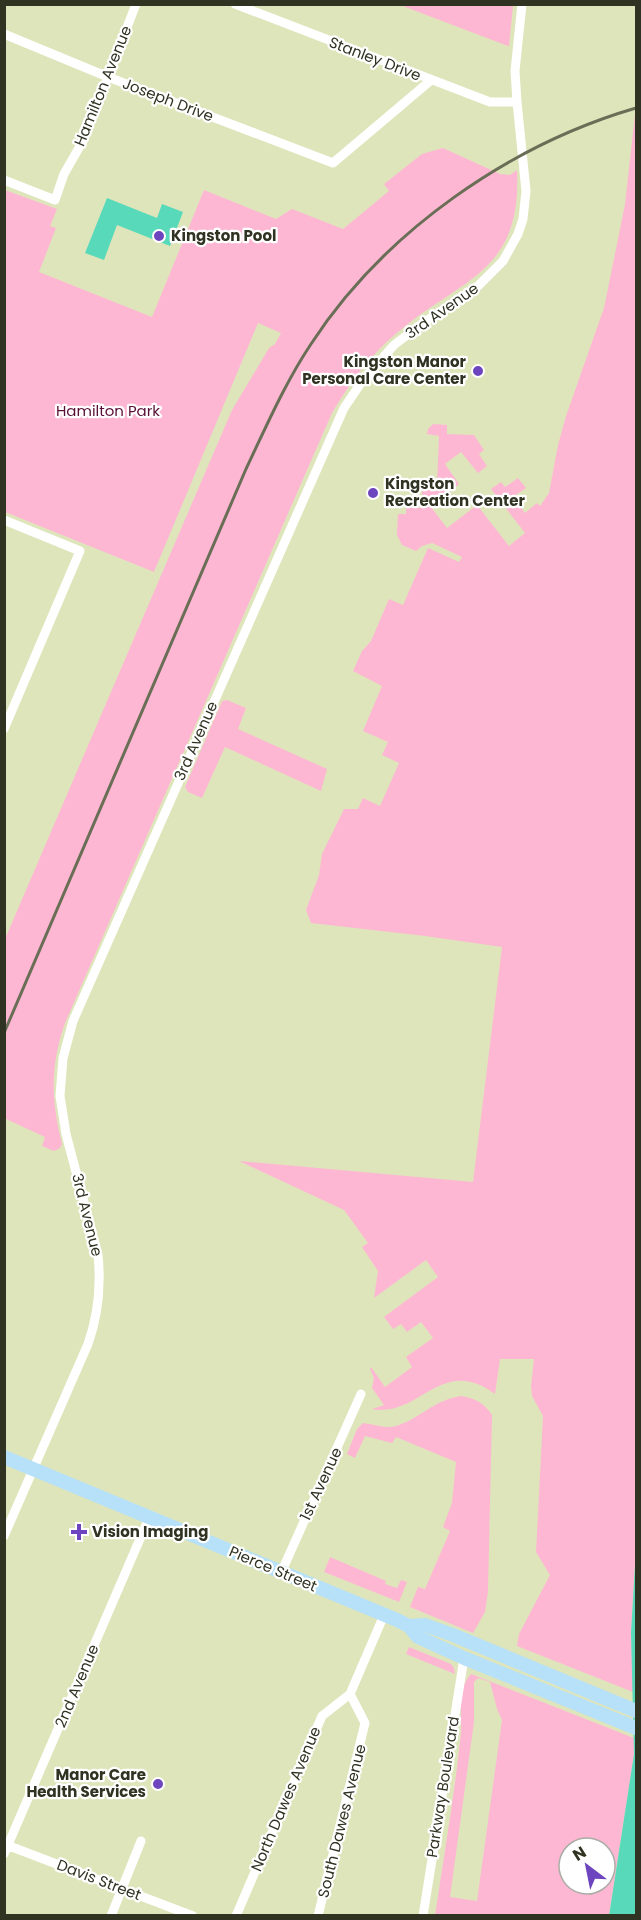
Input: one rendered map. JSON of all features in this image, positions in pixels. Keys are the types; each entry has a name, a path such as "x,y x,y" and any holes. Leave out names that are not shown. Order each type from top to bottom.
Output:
{"main road":[{"name":"Pierce Street","path":"4,1457 384,1615 409,1626 418,1637 464,1658 636,1728"},
{"name":"Pierce Street","path":"409,1626 425,1624 636,1711"}],"street":[{"name":"Hamilton Avenue","path":"4,180 55,200 64,174 84,139 136,4"},
{"name":"Stanley Drive","path":"235,4 430,81 490,102 517,102"},
{"name":"3rd Avenue","path":"4,1536 88,1344 98,1300 98,1255 66,1134 60,1096 63,1058 73,1021 344,408 363,380 394,345 482,283 503,261 518,234 526,205 515,71 522,4"},
{"name":"Joseph Drive","path":"4,34 108,77 333,162 430,81"},
{"path":"4,519 80,550 4,729"},
{"name":"1st Avenue","path":"281,1573 361,1394"},
{"name":"2nd Avenue","path":"6,1848 149,1518"},
{"path":"350,1694 384,1615"},
{"name":"Parkway Boulevard","path":"423,1916 464,1658"},
{"name":"North Dawes Avenue","path":"236,1916 321,1716 350,1694"},
{"name":"South Dawes Avenue","path":"318,1916 365,1723 350,1694"},
{"path":"111,1916 141,1841"},
{"name":"Davis Street","path":"6,1848 122,1888 193,1916"}],"green space":[{"path":"400,5 513,5 509,46 508,46"},
{"path":"636,105 636,1548 631,1633 633,1692 517,1646 519,1634 550,1575 536,1552 543,1416 532,1396 534,1359 500,1359 495,1394 476,1384 460,1381 431,1390 404,1405 389,1409 372,1409 384,1405 372,1388 374,1378 371,1367 385,1387 412,1367 406,1357 433,1338 421,1322 407,1332 401,1324 393,1329 384,1317 438,1277 426,1260 374,1298 378,1271 362,1247 368,1243 344,1210 239,1161 473,1182 502,947 311,923 306,910 319,875 322,854 344,809 358,809 363,798 380,806 399,763 382,755 388,742 363,731 382,686 353,671 362,651 371,641 389,599 403,605 428,548 459,562 462,557 432,543 416,551 402,545 397,535 398,514 406,514 406,507 422,508 422,484 437,484 439,436 427,434 428,429 433,424 447,425 447,434 474,435 484,450 479,454 487,466 478,473 461,452 445,464 459,484 431,507 447,528 477,505 509,546 525,533 491,489 501,482 505,487 518,478 526,488 513,497 525,513 537,503 540,506 549,493 566,416 604,308 625,204"},
{"name":"Hamilton Park","path":"443,148 500,174 510,175 517,170 516,204 510,231 499,252 484,269 466,284 422,313 370,359 332,413 65,1023 57,1054 54,1083 54,1098 62,1144 54,1151 42,1146 45,1137 6,1119 5,1121 5,939 232,410 269,348 275,344 281,333 258,323 154,572 5,512 5,190 57,209 50,226 56,228 39,272 152,317 204,190 276,219 292,209 343,229 389,191 384,184 422,154"},
{"path":"227,700 246,708 238,729 327,769 321,791 225,747 202,798 188,792 185,787 222,701"},
{"path":"461,1396 479,1402 492,1415 488,1592 485,1612 473,1633 410,1607 418,1587 425,1589 450,1531 443,1527 452,1503 456,1462 396,1437 392,1443 365,1436 355,1458 347,1454 357,1429 363,1423 384,1427 396,1426 442,1401"},
{"path":"330,1557 397,1588 401,1580 407,1582 399,1602 324,1572"},
{"path":"409,1647 451,1664 455,1674 406,1654"},
{"path":"471,1674 634,1738 634,1754 617,1863 617,1836 557,1836 557,1896 612,1896 609,1915 435,1916 459,1755 464,1687","holes":["478,1678 490,1682 502,1720 477,1901 450,1897 474,1722 474,1682"]}],"water":[{"name":"Kingston Pool","path":"107,198 157,218 162,204 183,212 170,246 117,225 104,260 85,253"},
{"path":"636,1548 636,1915 609,1916 612,1896 617,1896 617,1864 634,1754 631,1633"}],"railway":[{"path":"4,1033 246,469 284,390 311,344 341,303 375,265 412,230 453,198 497,169 542,145 589,124 636,108"}],"place":[{"name":"Kingston Pool","path":"159,236"},
{"name":"Kingston Manor Personal Care Center","path":"478,371"},
{"name":"Kingston Recreation Center","path":"373,493"},
{"name":"Vision Imaging","path":"79,1532"},
{"name":"Manor Care Health Services","path":"158,1784"}]}
